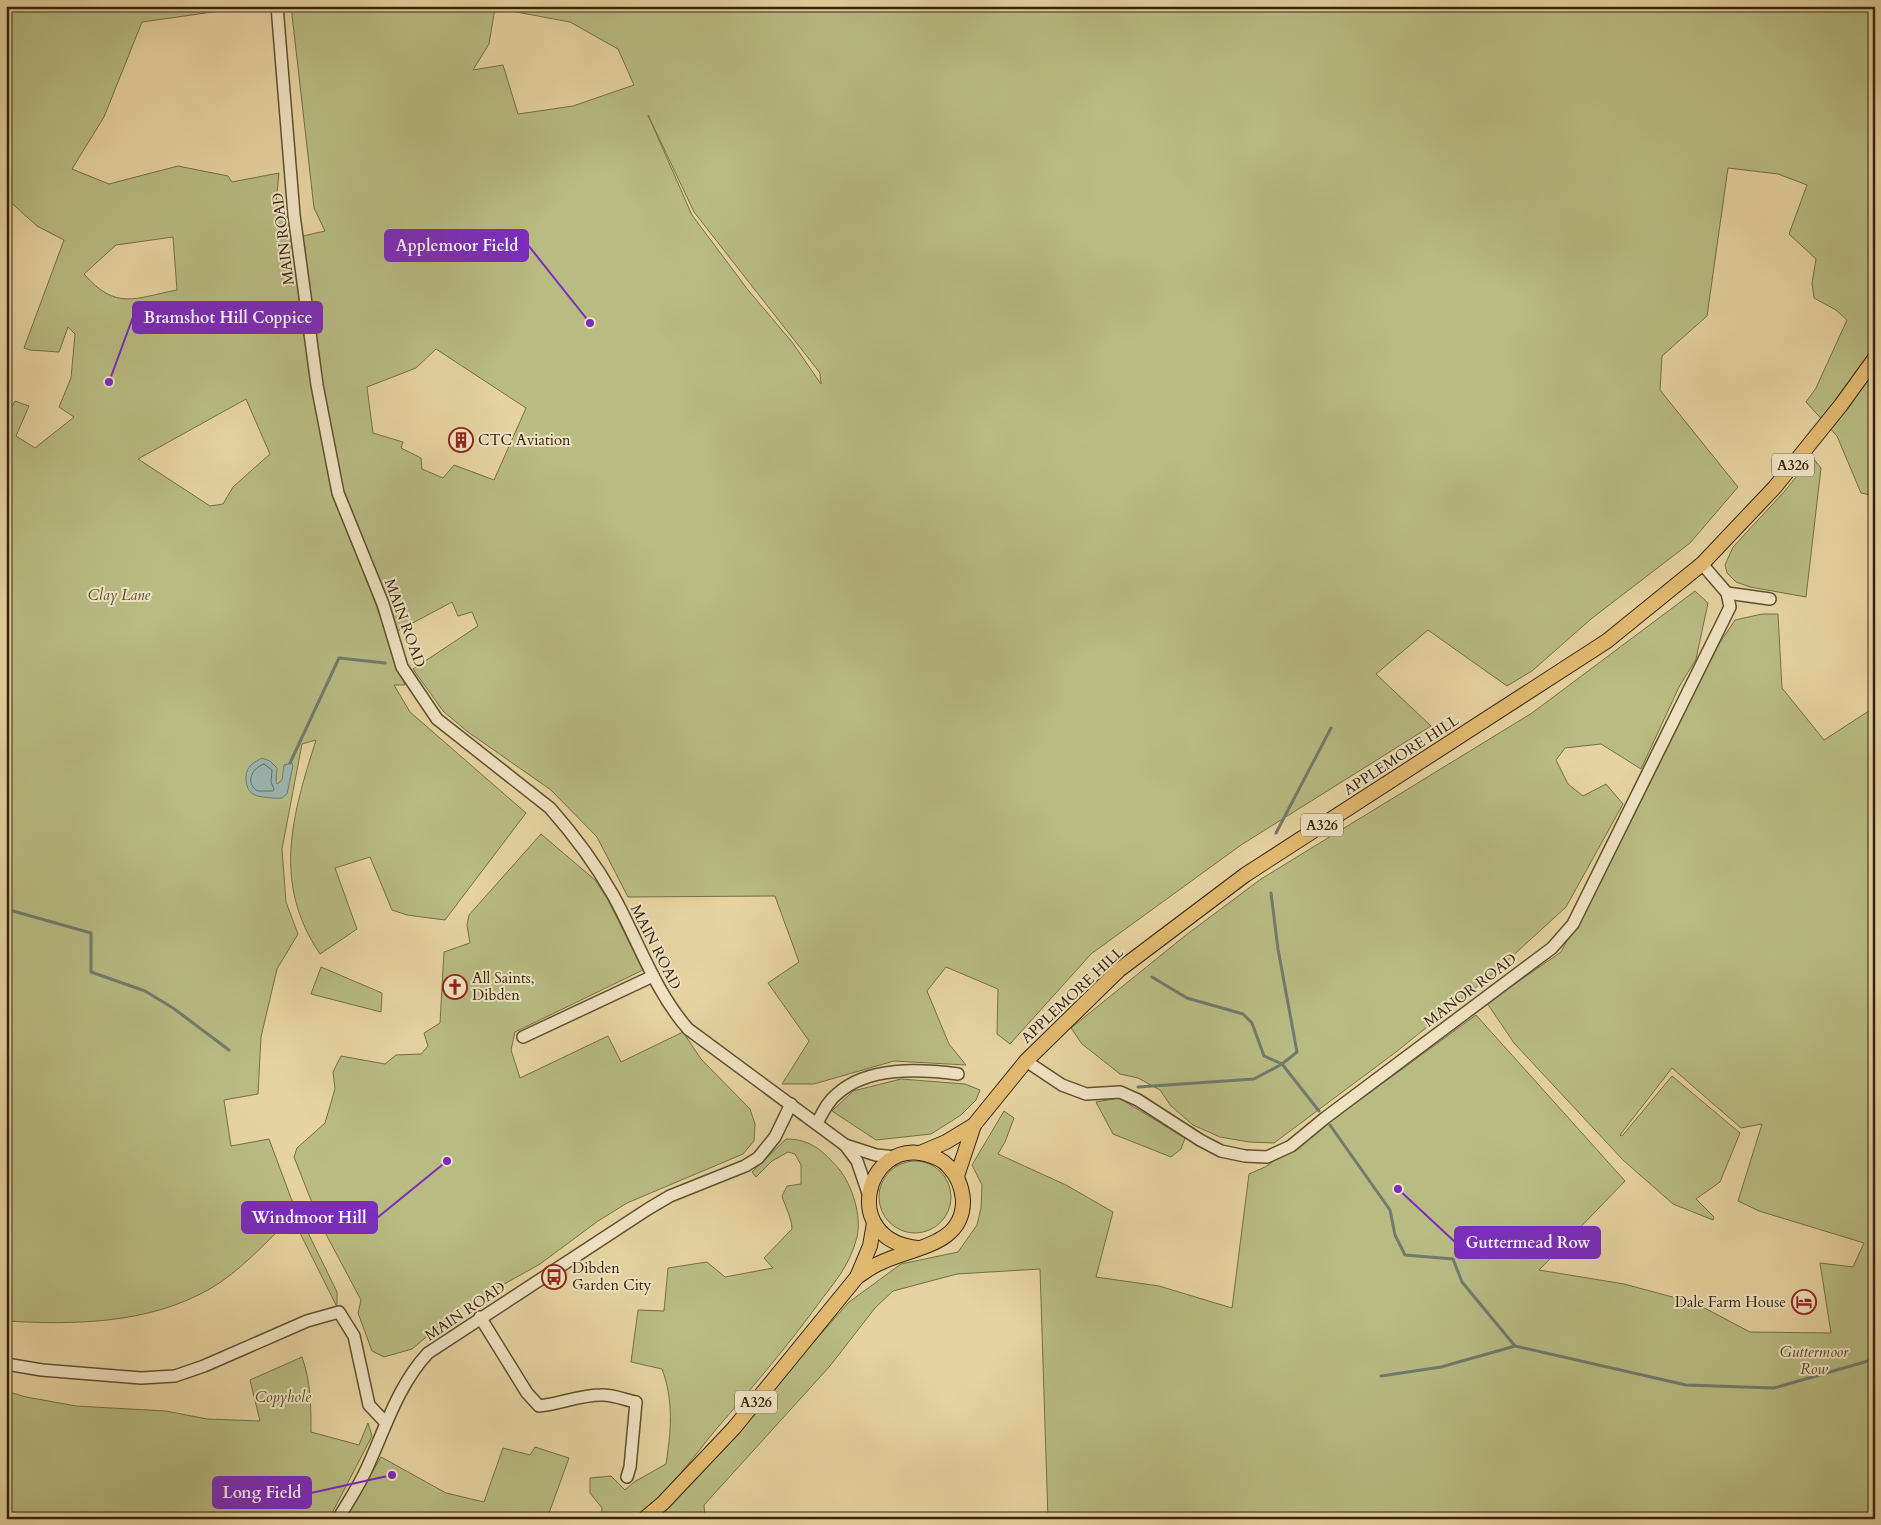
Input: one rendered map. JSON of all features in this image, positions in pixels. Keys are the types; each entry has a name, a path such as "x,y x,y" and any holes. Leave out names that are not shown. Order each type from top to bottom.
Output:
{"main road":[{"name":"A326","path":"1702,564 1775,488 1842,405 1875,358"},
{"name":"APPLEMORE HILL","path":"920,1153 946,1142 974,1125 1026,1061 1119,970 1245,875 1607,641 1702,564"},
{"name":"APPLEMORE HILL","path":"957,1176 974,1125"},
{"path":"920,1153 934,1157 947,1165 957,1176 963,1192 963,1208 958,1223 948,1236 934,1244 918,1248 905,1247 893,1242 882,1234 874,1223 869,1210 869,1196 877,1173 896,1157 920,1153"},
{"name":"A326","path":"644,1519 663,1503 734,1428 857,1277 870,1246 874,1223"},
{"name":"A326","path":"857,1277 880,1263 918,1248"}],"street":[{"name":"MAIN ROAD","path":"277,6 294,214 316,385 338,493 383,604 402,667 437,719 550,808 565,825 612,894 669,1008 688,1029 817,1122 845,1145 857,1161 869,1196"},
{"path":"1702,564 1728,593 1770,599"},
{"name":"MANOR ROAD","path":"1026,1061 1062,1085 1086,1094 1120,1092 1138,1100 1200,1140 1221,1151 1267,1157 1291,1146 1325,1118 1552,948 1573,924 1730,607 1728,593"},
{"path":"523,1038 653,976"},
{"path":"817,1122 828,1102 851,1084 874,1076 924,1070 958,1074"},
{"name":"MAIN ROAD","path":"338,1519 366,1470 386,1424 417,1365 428,1353 480,1317 670,1196 746,1166 758,1158 775,1137 791,1104"},
{"name":"MAIN ROAD","path":"845,1145 876,1155 896,1157"},
{"path":"6,1364 42,1370 141,1378 175,1376 204,1366 307,1321 339,1312 354,1336 369,1405 386,1424"},
{"path":"480,1317 527,1393 539,1406 553,1405 577,1397 603,1394 636,1402 630,1467 627,1477"}],"green space":[{"name":"Clay Lane","path":"6,6 255,6 142,22 104,117 72,169 109,184 178,166 228,176 232,182 279,173 276,204 303,236 325,231 314,208 291,6 1875,6 1875,496 1861,493 1837,436 1806,402 1816,388 1847,320 1836,310 1814,298 1812,283 1816,259 1789,234 1807,185 1778,174 1728,168 1707,316 1662,356 1660,390 1738,487 1690,543 1591,619 1532,671 1507,686 1428,630 1376,674 1431,726 1241,845 1091,954 1010,1044 997,1034 998,989 946,967 927,991 949,1044 966,1065 894,1061 814,1084 782,1084 809,1041 768,983 799,962 775,896 628,897 597,837 551,790 468,732 443,711 413,669 478,626 472,612 458,616 452,602 392,634 357,542 371,591 405,685 394,685 410,712 526,813 445,920 407,915 392,910 370,857 335,868 357,929 320,954 305,928 296,901 291,875 294,822 316,740 302,744 282,849 286,902 298,934 277,969 261,1037 258,1094 224,1100 231,1146 269,1139 291,1198 337,1292 337,1307 292,1217 231,1275 208,1290 185,1301 160,1310 110,1320 58,1323 6,1321 6,419 15,401 29,406 16,436 35,448 74,417 59,407 71,378 75,334 68,327 59,352 24,348 64,240 37,226 6,198","holes":["495,8 570,22 618,49 634,85 573,106 518,114 503,65 473,70 489,44","648,115 694,212 820,373 821,384 792,342 748,290 692,215","173,237 177,290 127,299 106,293 95,286 84,274 116,245","305,256 334,463 326,439","436,349 526,408 494,480 454,465 443,478 422,469 421,458 401,448 403,442 373,433 367,387 416,368","246,399 270,454 233,487 223,504 210,506 138,459"]},
{"path":"1812,457 1821,468 1806,597 1750,587 1736,582 1727,573 1725,565 1733,547 1784,492"},
{"path":"1695,591 1708,603 1696,659 1679,687 1641,769 1601,744 1565,748 1556,760 1568,784 1583,796 1606,784 1623,804 1566,907 1495,972 1396,1052 1274,1143 1249,1142 1220,1137 1193,1125 1171,1106 1160,1090 1138,1078 1120,1074 1082,1044 1071,1028 1186,935 1261,879 1532,713"},
{"name":"Guttermoor Row","path":"1762,614 1778,614 1782,688 1824,740 1875,707 1875,1519 1048,1519 1040,1269 957,1274 893,1291 875,1308 830,1366 704,1505 705,1519 658,1519 849,1302 901,1264 958,1252 977,1225 981,1208 982,1185 972,1165 1004,1111 1014,1118 1005,1142 998,1154 1066,1185 1113,1212 1096,1277 1159,1286 1232,1308 1249,1174 1265,1167 1312,1135 1476,1015 1625,1181 1539,1270 1624,1284 1695,1303 1750,1332 1831,1333 1820,1263 1853,1267 1864,1243 1759,1211 1738,1201 1762,1124 1741,1128 1672,1068 1620,1135 1622,1136 1672,1076 1740,1133 1720,1182 1696,1199 1714,1217 1713,1220 1673,1204 1623,1160 1514,1043 1487,1003 1561,952 1719,644 1735,620"},
{"path":"541,834 595,880 607,898 643,970 515,1032 511,1050 520,1078 608,1036 621,1062 683,1032 701,1059 750,1109 755,1124 754,1141 743,1154 627,1203 598,1221 540,1264 458,1310 412,1349 384,1357 372,1351 358,1313 361,1300 320,1223 294,1157 297,1148 325,1123 335,1089 333,1072 341,1056 385,1064 396,1055 421,1054 428,1046 424,1033 440,1023 444,952 470,943 467,925 469,915"},
{"path":"321,967 382,993 381,1012 311,994"},
{"path":"901,1079 965,1084 980,1090 976,1100 961,1115 931,1134 876,1140 832,1111 853,1091"},
{"path":"1119,1098 1185,1138 1181,1149 1171,1157 1113,1134 1096,1102"},
{"path":"786,1139 803,1141 816,1147 839,1169 848,1183 855,1201 858,1220 857,1237 850,1258 835,1282 792,1338 668,1488 634,1519 601,1519 602,1508 590,1493 590,1478 611,1476 625,1490 634,1482 666,1464 670,1405 662,1369 631,1362 638,1310 664,1311 668,1268 707,1262 725,1277 773,1268 764,1258 792,1229 790,1217 782,1196 787,1186 801,1184 801,1165 795,1154 788,1152 772,1161 756,1177 752,1172"},
{"path":"915,1161 935,1167 945,1177 951,1197 945,1217 935,1227 915,1233 895,1227 885,1217 879,1197 885,1177 895,1167"},
{"name":"Copyhole","path":"302,1357 309,1385 311,1432 359,1445 368,1423 372,1436 329,1519 6,1519 6,1391 26,1397 76,1406 166,1411 207,1419 260,1421 250,1380"},
{"path":"535,1447 569,1458 549,1513 582,1519 345,1519 381,1457 446,1493 484,1502 503,1448 530,1455"}],"water":[{"path":"262,758 270,761 277,768 277,784 282,780 284,765 292,763 287,794 282,798 257,796 251,793 247,785 246,776 249,767"}],"waterway":[{"path":"290,763 339,658 385,663"},
{"path":"1276,833 1331,728"},
{"path":"1271,893 1278,949 1297,1052 1282,1064 1319,1111"},
{"path":"6,909 91,933 91,972 145,991 173,1008 229,1050"},
{"path":"1152,977 1187,998 1243,1014 1252,1023 1264,1056 1282,1064"},
{"path":"1138,1087 1254,1079 1282,1064"},
{"path":"1330,1125 1390,1210 1395,1235 1405,1255 1453,1259 1462,1282 1515,1346 1686,1385 1774,1388 1875,1359"},
{"path":"1381,1376 1441,1367 1515,1346"}],"place":[{"name":"Applemoor Field","path":"590,323"},
{"name":"Bramshot Hill Coppice","path":"109,382"},
{"name":"CTC Aviation","path":"461,440"},
{"name":"All Saints, Dibden","path":"455,987"},
{"name":"Windmoor Hill","path":"447,1161"},
{"name":"Guttermead Row","path":"1398,1189"},
{"name":"Dibden Garden City","path":"554,1277"},
{"name":"Dale Farm House","path":"1804,1302"},
{"name":"Long Field","path":"392,1475"}]}
